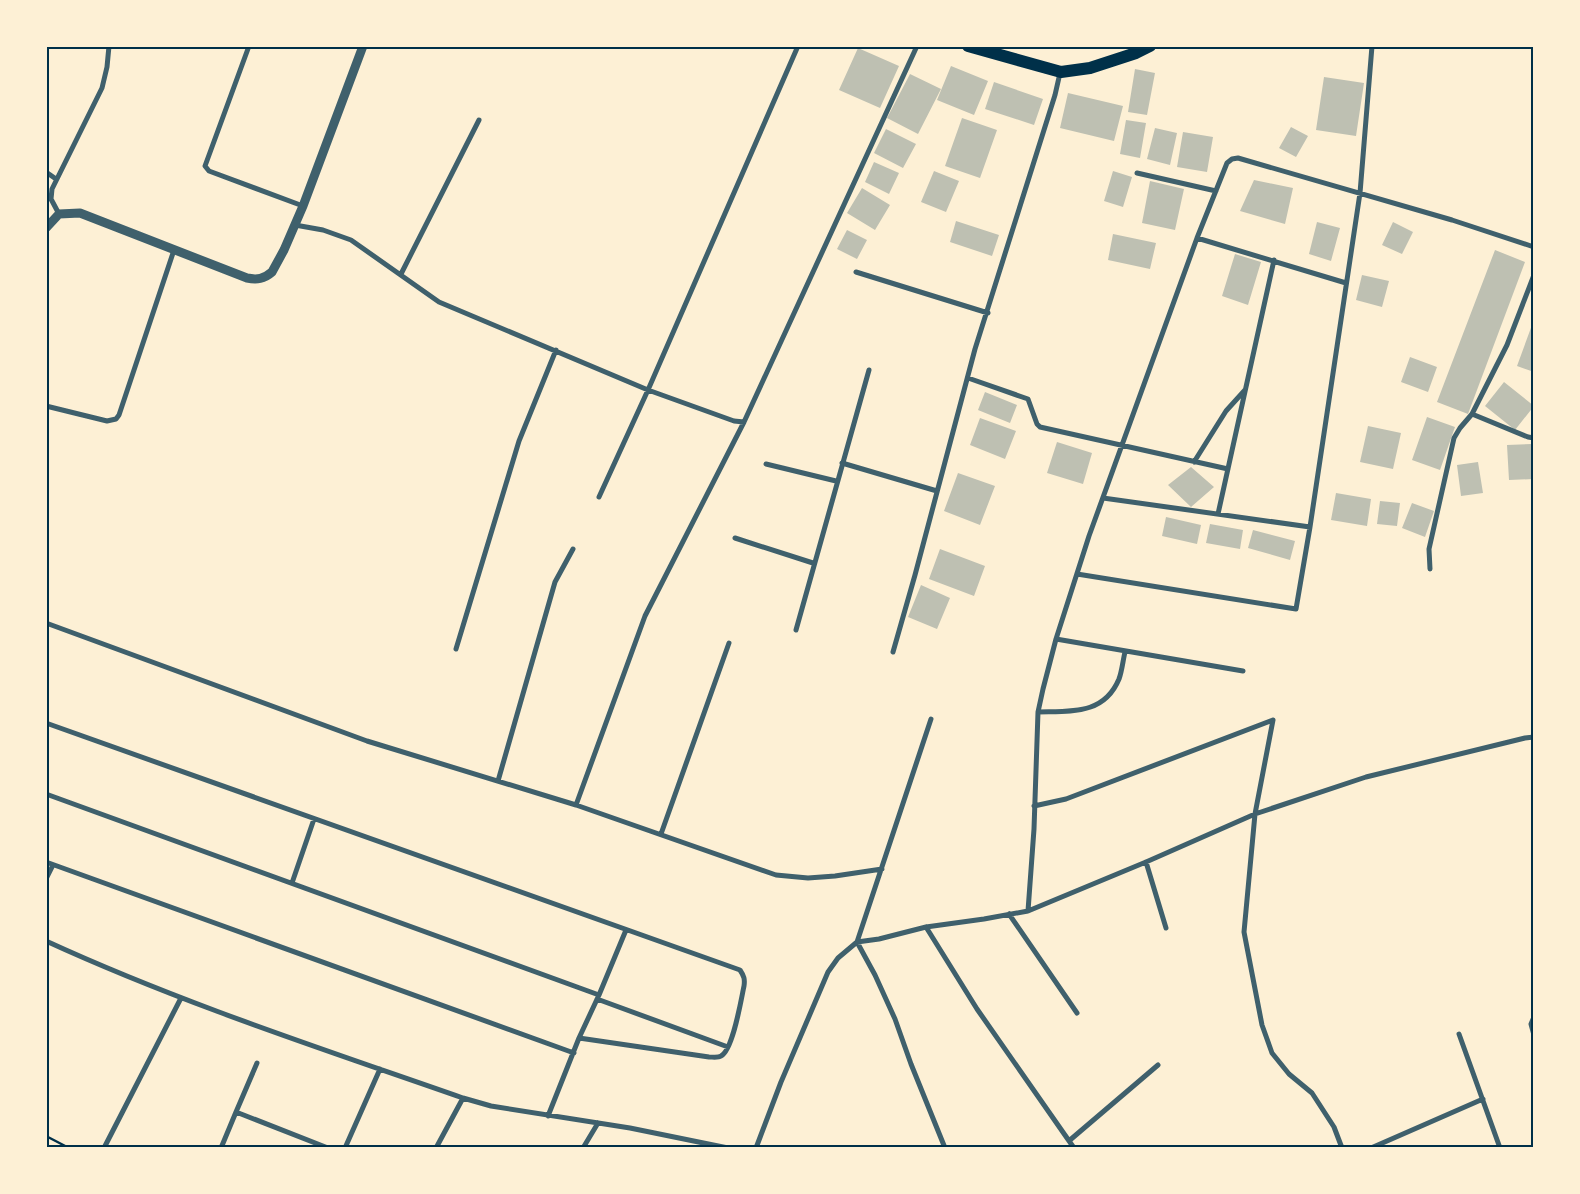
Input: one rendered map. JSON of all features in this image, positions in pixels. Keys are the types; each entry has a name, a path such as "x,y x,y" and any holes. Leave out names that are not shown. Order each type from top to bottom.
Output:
{"main road":[{"path":"968,46 1060,72 1090,68 1136,53 1150,46"}],"street":[{"path":"59,214 51,199 52,189 102,88 109,46"},
{"path":"249,46 205,166 209,172 303,206"},
{"path":"46,228 59,214 80,214 246,278 261,279 272,272 295,225 362,46"},
{"path":"599,497 648,390 798,46"},
{"path":"576,805 645,616 744,422 917,46"},
{"path":"1076,574 1296,609 1310,528 1360,192 1372,46"},
{"path":"893,652 968,378 1055,95 1060,72"},
{"path":"401,274 479,120"},
{"path":"1028,911 1038,712 1056,639 1076,574 1103,498 1197,238 1227,163 1232,158 1238,158 1360,192 1534,246"},
{"path":"46,172 56,179"},
{"path":"1137,173 1216,191"},
{"path":"295,225 323,230 352,240 439,302 648,390 734,421 744,422"},
{"path":"1197,238 1346,283"},
{"path":"46,406 108,421 116,419 119,415 174,250"},
{"path":"1218,514 1274,260"},
{"path":"856,272 988,313"},
{"path":"1430,569 1429,549 1451,449 1460,428 1472,414 1507,345 1534,275"},
{"path":"456,649 519,441 556,350"},
{"path":"796,630 836,481 869,370"},
{"path":"968,378 1028,399 1037,424 1040,426 1228,469"},
{"path":"1194,462 1226,411 1245,390"},
{"path":"1472,414 1534,438"},
{"path":"842,463 937,491"},
{"path":"766,464 836,481"},
{"path":"1103,498 1310,528"},
{"path":"735,538 814,563"},
{"path":"498,781 555,582 573,549"},
{"path":"46,623 367,741 576,805 776,875 808,878 882,869"},
{"path":"1056,639 1243,671"},
{"path":"661,834 729,643"},
{"path":"1038,712 1085,710 1100,703 1112,692 1119,678 1125,652"},
{"path":"756,1148 781,1082 828,972 838,958 857,942 931,719"},
{"path":"1034,806 1066,800 1273,720 1255,814 1244,932 1262,1025 1272,1053 1289,1074 1312,1093 1334,1127 1342,1148"},
{"path":"46,723 740,970 745,979 728,1047 726,1052 720,1057 579,1038"},
{"path":"857,942 879,939 926,927 1028,911 1255,814 1366,777 1534,737"},
{"path":"46,794 292,883 728,1047"},
{"path":"292,883 314,819"},
{"path":"46,862 574,1053"},
{"path":"1146,862 1166,928"},
{"path":"46,879 53,865"},
{"path":"1009,914 1077,1013"},
{"path":"926,927 977,1009 1074,1148"},
{"path":"548,1116 579,1038 626,930"},
{"path":"46,940 105,968 181,998 463,1098 491,1106 630,1128 728,1148"},
{"path":"857,942 895,1019 945,1148"},
{"path":"104,1148 181,998"},
{"path":"1534,1017 1531,1024 1534,1035"},
{"path":"1459,1034 1500,1148"},
{"path":"221,1148 257,1063"},
{"path":"1070,1140 1158,1065"},
{"path":"345,1148 380,1069"},
{"path":"436,1148 463,1098"},
{"path":"1371,1148 1483,1099"},
{"path":"236,1112 328,1148"},
{"path":"583,1148 598,1123"}],"path":[{"path":"46,1136 69,1148"}],"building":[{"path":"858,48 899,66 880,108 839,90"},
{"path":"951,66 988,81 974,115 937,100"},
{"path":"1135,69 1155,73 1147,115 1128,112"},
{"path":"910,74 941,89 918,134 887,118"},
{"path":"1324,77 1364,83 1356,136 1316,130"},
{"path":"994,82 1043,99 1034,125 985,109"},
{"path":"1068,93 1123,106 1114,141 1060,128"},
{"path":"962,118 997,130 980,178 945,166"},
{"path":"1126,120 1146,123 1140,158 1120,154"},
{"path":"1291,127 1308,136 1296,157 1279,148"},
{"path":"1155,128 1177,133 1170,165 1147,159"},
{"path":"886,129 916,144 903,168 874,153"},
{"path":"1183,132 1213,137 1207,172 1177,167"},
{"path":"874,162 899,173 889,194 865,182"},
{"path":"934,171 959,181 946,212 921,202"},
{"path":"1113,171 1132,177 1123,207 1104,201"},
{"path":"1254,180 1293,188 1285,224 1240,211"},
{"path":"1150,181 1184,189 1175,230 1142,223"},
{"path":"862,188 890,205 875,230 847,213"},
{"path":"956,221 999,235 992,256 950,242"},
{"path":"1317,222 1340,228 1331,261 1309,254"},
{"path":"1393,222 1413,232 1402,254 1382,245"},
{"path":"847,230 867,240 857,259 837,249"},
{"path":"1113,234 1156,243 1150,269 1108,260"},
{"path":"1495,250 1525,262 1468,414 1437,402"},
{"path":"1235,254 1261,262 1248,305 1222,296"},
{"path":"1362,275 1389,281 1382,307 1356,300"},
{"path":"1532,325 1534,326 1534,372 1517,366"},
{"path":"1410,357 1437,367 1428,392 1401,382"},
{"path":"1504,382 1534,406 1515,430 1485,406"},
{"path":"985,392 1017,405 1010,423 978,410"},
{"path":"1427,417 1455,427 1440,470 1412,460"},
{"path":"980,418 1016,431 1005,459 970,445"},
{"path":"1368,426 1401,433 1393,469 1360,462"},
{"path":"1057,442 1092,453 1083,484 1047,473"},
{"path":"1532,444 1533,479 1509,480 1507,445"},
{"path":"1478,462 1483,493 1461,496 1457,465"},
{"path":"1191,467 1214,487 1191,507 1168,485"},
{"path":"958,473 995,486 980,525 944,511"},
{"path":"1336,493 1371,499 1367,526 1331,520"},
{"path":"1380,501 1400,503 1397,526 1377,524"},
{"path":"1412,503 1434,511 1425,537 1402,528"},
{"path":"1166,517 1201,525 1197,544 1162,536"},
{"path":"1210,524 1243,530 1240,549 1206,543"},
{"path":"1253,530 1295,541 1290,560 1248,548"},
{"path":"940,549 985,566 974,596 929,579"},
{"path":"921,585 950,598 937,629 908,617"}]}
